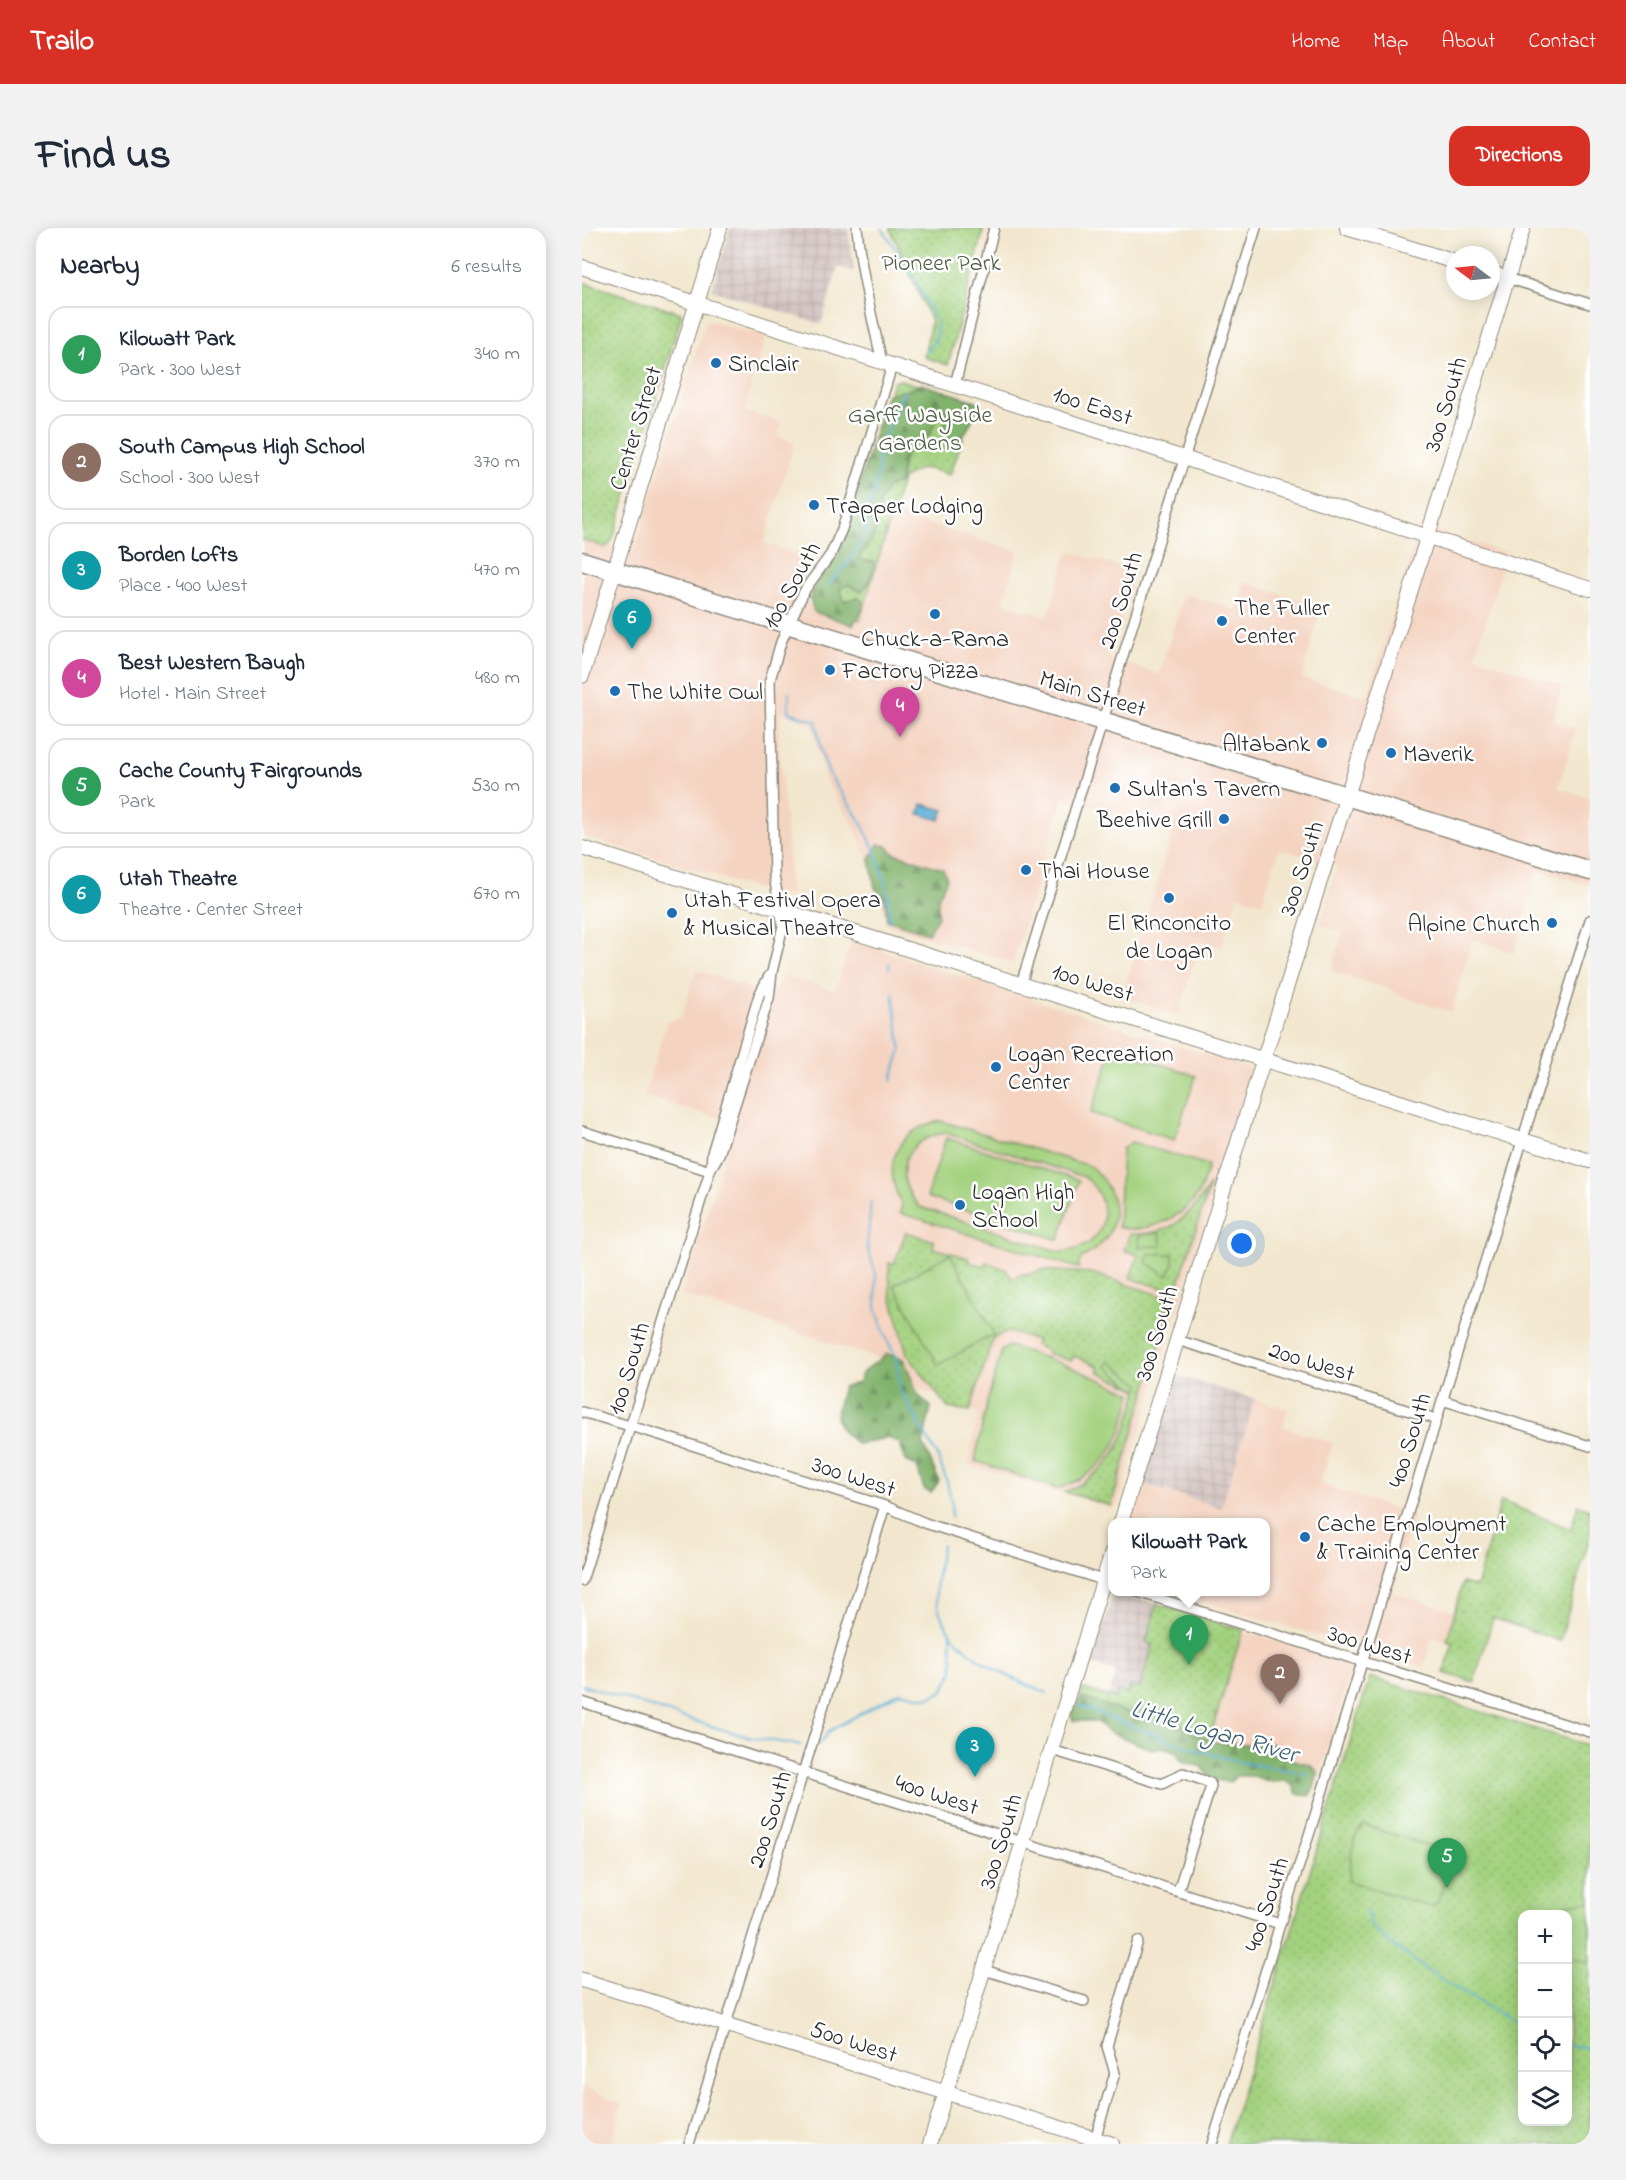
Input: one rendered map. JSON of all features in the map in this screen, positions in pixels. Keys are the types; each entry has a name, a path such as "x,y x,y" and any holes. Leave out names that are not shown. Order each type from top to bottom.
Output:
{"highway":[{"name":"Main Street","path":"582,561 1590,871"}],"street":[{"name":"Center Street","path":"582,676 720,228"},
{"path":"858,228 870,309 892,365"},
{"path":"951,383 994,228"},
{"name":"200 South","path":"1022,984 1256,228"},
{"path":"1347,228 1446,259"},
{"name":"300 South","path":"1122,1518 1523,228"},
{"name":"100 East","path":"582,267 951,383 1590,590"},
{"path":"1500,276 1590,304"},
{"name":"100 South","path":"582,1581 710,1169 712,1153 759,995 772,972 782,937 783,927 774,876 770,680 788,624 806,588 831,554 842,529 892,365"},
{"name":"100 West","path":"582,848 1590,1161"},
{"name":"400 South","path":"1212,2144 1590,920"},
{"path":"582,1131 710,1169"},
{"name":"200 West","path":"1177,1340 1436,1419"},
{"path":"1442,1400 1590,1446"},
{"name":"300 West","path":"582,1412 885,1506 925,1522 1108,1582"},
{"name":"200 South","path":"689,2144 885,1506"},
{"name":"300 South","path":"930,2144 1052,1749 1108,1582"},
{"name":"300 West","path":"1151,1596 1590,1732"},
{"name":"400 West","path":"582,1702 1280,1924"},
{"path":"1052,1749 1162,1784 1183,1773 1210,1783 1211,1786 1178,1892"},
{"path":"1095,2139 1115,2073 1107,2046 1138,1941"},
{"path":"984,1970 1084,2001"},
{"name":"500 West","path":"582,1980 1112,2144"}],"shaded area":[{"path":"730,228 848,228 854,271 838,267 821,324 712,290"},
{"path":"706,320 766,336 744,411 782,423 778,437 795,442 764,543 813,559 789,598 859,620 892,513 1018,551 1003,603 1048,617 1068,551 1136,572 1107,658 1159,674 1184,594 1237,610 1245,582 1321,607 1302,678 1367,697 1421,526 1507,553 1475,656 1563,685 1552,722 1576,729 1558,788 1590,798 1590,886 1539,870 1514,953 1473,939 1452,1012 1331,971 1343,931 1320,925 1337,866 1279,849 1262,903 1238,895 1222,947 1201,941 1178,1015 1122,997 1173,832 1063,798 1013,963 886,924 879,885 853,825 824,778 812,723 780,712 779,741 791,895 768,892 582,836 582,540 605,547 609,545 633,553"},
{"name":"Logan High School","path":"851,941 1252,1069 1116,1509 968,1465 978,1413 920,1389 880,1359 681,1295 735,1123 644,1096 667,1021 681,1018 696,970 769,994 784,975 835,991"},
{"path":"1175,1375 1255,1399 1221,1508 1141,1483"},
{"path":"1254,1399 1288,1409 1283,1427 1333,1443 1320,1484 1414,1515 1391,1592 1456,1612 1447,1641 1432,1637 1424,1667 1184,1596 1270,1596 1270,1518 1130,1518 1141,1483 1221,1508"},
{"path":"1113,1596 1128,1596 1157,1604 1146,1642 1153,1644 1140,1688 1116,1699 1108,1696 1116,1672 1091,1664"},
{"path":"1243,1630 1352,1666 1320,1776 1208,1743"},
{"path":"582,2086 622,2104 611,2144 582,2144"}],"green space":[{"name":"Pioneer Park","path":"890,228 984,228 948,365 924,357 931,321"},
{"path":"582,282 681,313 613,539 605,547 582,540"},
{"name":"Garff Wayside Gardens","path":"900,380 940,392 960,424 964,435 950,475 925,468 915,471 902,480 860,620 816,605 843,553 893,382"},
{"name":"Garff Wayside Gardens","path":"921,384 979,402 971,422 960,439 949,448 943,438 947,411 942,407 929,436 909,448 902,464 900,483 888,487 880,502 874,536 858,559 874,562 871,580 861,592 849,585 840,588 844,601 859,597 864,605 853,625 814,612 810,598 817,581 838,554 887,394 910,390"},
{"path":"878,844 887,846 893,853 943,869 947,879 938,898 938,916 928,933 887,920 885,900 875,888 870,859"},
{"path":"1113,1048 1196,1076 1174,1140 1091,1113"},
{"path":"941,1121 1090,1166 1109,1190 1113,1203 1114,1215 1105,1239 1081,1258 1078,1268 900,1213 902,1204 896,1190 893,1163 904,1141 913,1132","holes":["945,1133 1084,1177 1091,1183 1100,1199 1103,1208 1101,1226 1097,1235 1087,1244 1060,1252 920,1207 905,1183 904,1172 911,1151 919,1143"]},
{"path":"946,1138 1079,1180 1059,1240 927,1197"},
{"path":"1131,1142 1208,1165 1201,1189 1190,1204 1162,1223 1139,1229 1118,1227 1122,1149"},
{"path":"1210,1185 1176,1292 1130,1278 1138,1255 1124,1250 1130,1234 1144,1234 1168,1228 1194,1207"},
{"path":"906,1232 934,1241 933,1248 969,1258 969,1262 984,1266 986,1262 1007,1270 1013,1279 1022,1274 1028,1275 1040,1270 1092,1273 1169,1298 1166,1307 1171,1308 1111,1506 1065,1492 1096,1474 1115,1452 1128,1424 1138,1390 1099,1372 1098,1366 1074,1356 1071,1361 1047,1353 1047,1350 1035,1345 1037,1340 1008,1332 993,1338 970,1411 948,1408 907,1354 890,1292 889,1263 894,1264"},
{"path":"1160,1233 1161,1246 1139,1247 1139,1235"},
{"path":"950,1254 994,1334 938,1365 894,1285"},
{"path":"1149,1254 1173,1254 1173,1265 1167,1276 1146,1262"},
{"path":"1009,1346 1061,1363 1132,1393 1123,1426 1110,1453 1100,1464 1075,1482 1057,1489 975,1461 987,1402 1002,1350"},
{"path":"887,1354 904,1359 918,1395 931,1407 923,1443 939,1481 931,1493 924,1489 917,1466 906,1461 899,1442 887,1438 857,1444 838,1425 836,1413 843,1387 858,1383 863,1372"},
{"path":"1109,1361 1141,1385 1137,1390 1106,1366"},
{"path":"1501,1501 1571,1529 1578,1505 1590,1509 1590,1536 1560,1641 1493,1618 1474,1682 1444,1673 1453,1643 1447,1641 1462,1583 1476,1587"},
{"path":"1157,1604 1243,1630 1208,1743 1079,1702 1084,1689 1116,1699 1119,1691 1128,1694 1131,1686 1140,1688 1153,1645 1146,1642"},
{"path":"1370,1677 1590,1746 1590,2144 1226,2144"},
{"path":"1083,1698 1126,1712 1144,1710 1161,1712 1180,1720 1187,1731 1216,1742 1255,1745 1260,1742 1278,1746 1283,1757 1311,1765 1318,1773 1314,1788 1309,1796 1297,1794 1293,1785 1285,1781 1271,1782 1252,1776 1236,1776 1230,1782 1214,1779 1202,1767 1182,1761 1175,1751 1163,1747 1154,1750 1111,1733 1096,1721 1073,1721 1071,1713 1079,1700"},
{"path":"1364,1825 1448,1854 1449,1865 1439,1901 1431,1907 1349,1881 1354,1843 1359,1830"},
{"path":"1590,1902 1590,1963 1572,1957 1572,1910 1565,1910 1567,1904"}],"water":[{"path":"922,804 944,810 940,820 919,814"}],"waterway":[{"name":"Little Logan River","path":"882,228 915,280 937,322 936,339 928,352"},
{"name":"Little Logan River","path":"829,584 850,561 865,534 878,474 879,448 904,392"},
{"name":"Little Logan River","path":"789,692 789,712 816,721 828,771 856,814 872,845 885,883 890,922"},
{"name":"Little Logan River","path":"889,963 889,969"},
{"name":"Little Logan River","path":"891,1081 901,1050 893,993"},
{"name":"Little Logan River","path":"871,1202 867,1246 876,1274 876,1308 887,1340 896,1357 900,1390 937,1455 947,1482 952,1504 951,1517"},
{"name":"Little Logan River","path":"942,1545 936,1595 940,1614 949,1631 977,1658 994,1669 1047,1693"},
{"path":"819,1744 831,1730 900,1692 928,1698 943,1691 953,1671 951,1635"},
{"path":"582,1685 752,1738 801,1745"},
{"name":"Little Logan River","path":"1080,1706 1196,1749 1245,1763 1308,1775"},
{"name":"Little Logan River","path":"1366,1911 1372,1927 1391,1944 1429,1971 1518,2026"},
{"name":"Little Logan River","path":"1572,2046 1590,2048"}],"place":[{"name":"Sinclair","path":"716,363"},
{"name":"Trapper Lodging","path":"814,505"},
{"name":"Chuck-a-Rama","path":"935,614"},
{"name":"The Fuller Center","path":"1222,621"},
{"name":"Utah Theatre","path":"632,649"},
{"name":"Factory Pizza","path":"830,670"},
{"name":"The White Owl","path":"615,691"},
{"name":"Best Western Baugh","path":"900,737"},
{"name":"Altabank","path":"1322,743"},
{"name":"Maverik","path":"1391,753"},
{"name":"Sultan's Tavern","path":"1115,788"},
{"name":"Beehive Grill","path":"1224,819"},
{"name":"Thai House","path":"1026,870"},
{"name":"El Rinconcito de Logan","path":"1169,898"},
{"name":"Utah Festival Opera & Musical Theatre","path":"672,913"},
{"name":"Alpine Church","path":"1552,923"},
{"name":"Logan Recreation Center","path":"996,1067"},
{"name":"Logan High School","path":"960,1205"},
{"name":"Cache Employment & Training Center","path":"1305,1537"},
{"name":"Kilowatt Park","path":"1189,1665"},
{"name":"South Campus High School","path":"1280,1704"},
{"name":"Borden Lofts","path":"975,1777"},
{"name":"Cache County Fairgrounds","path":"1447,1888"}]}
